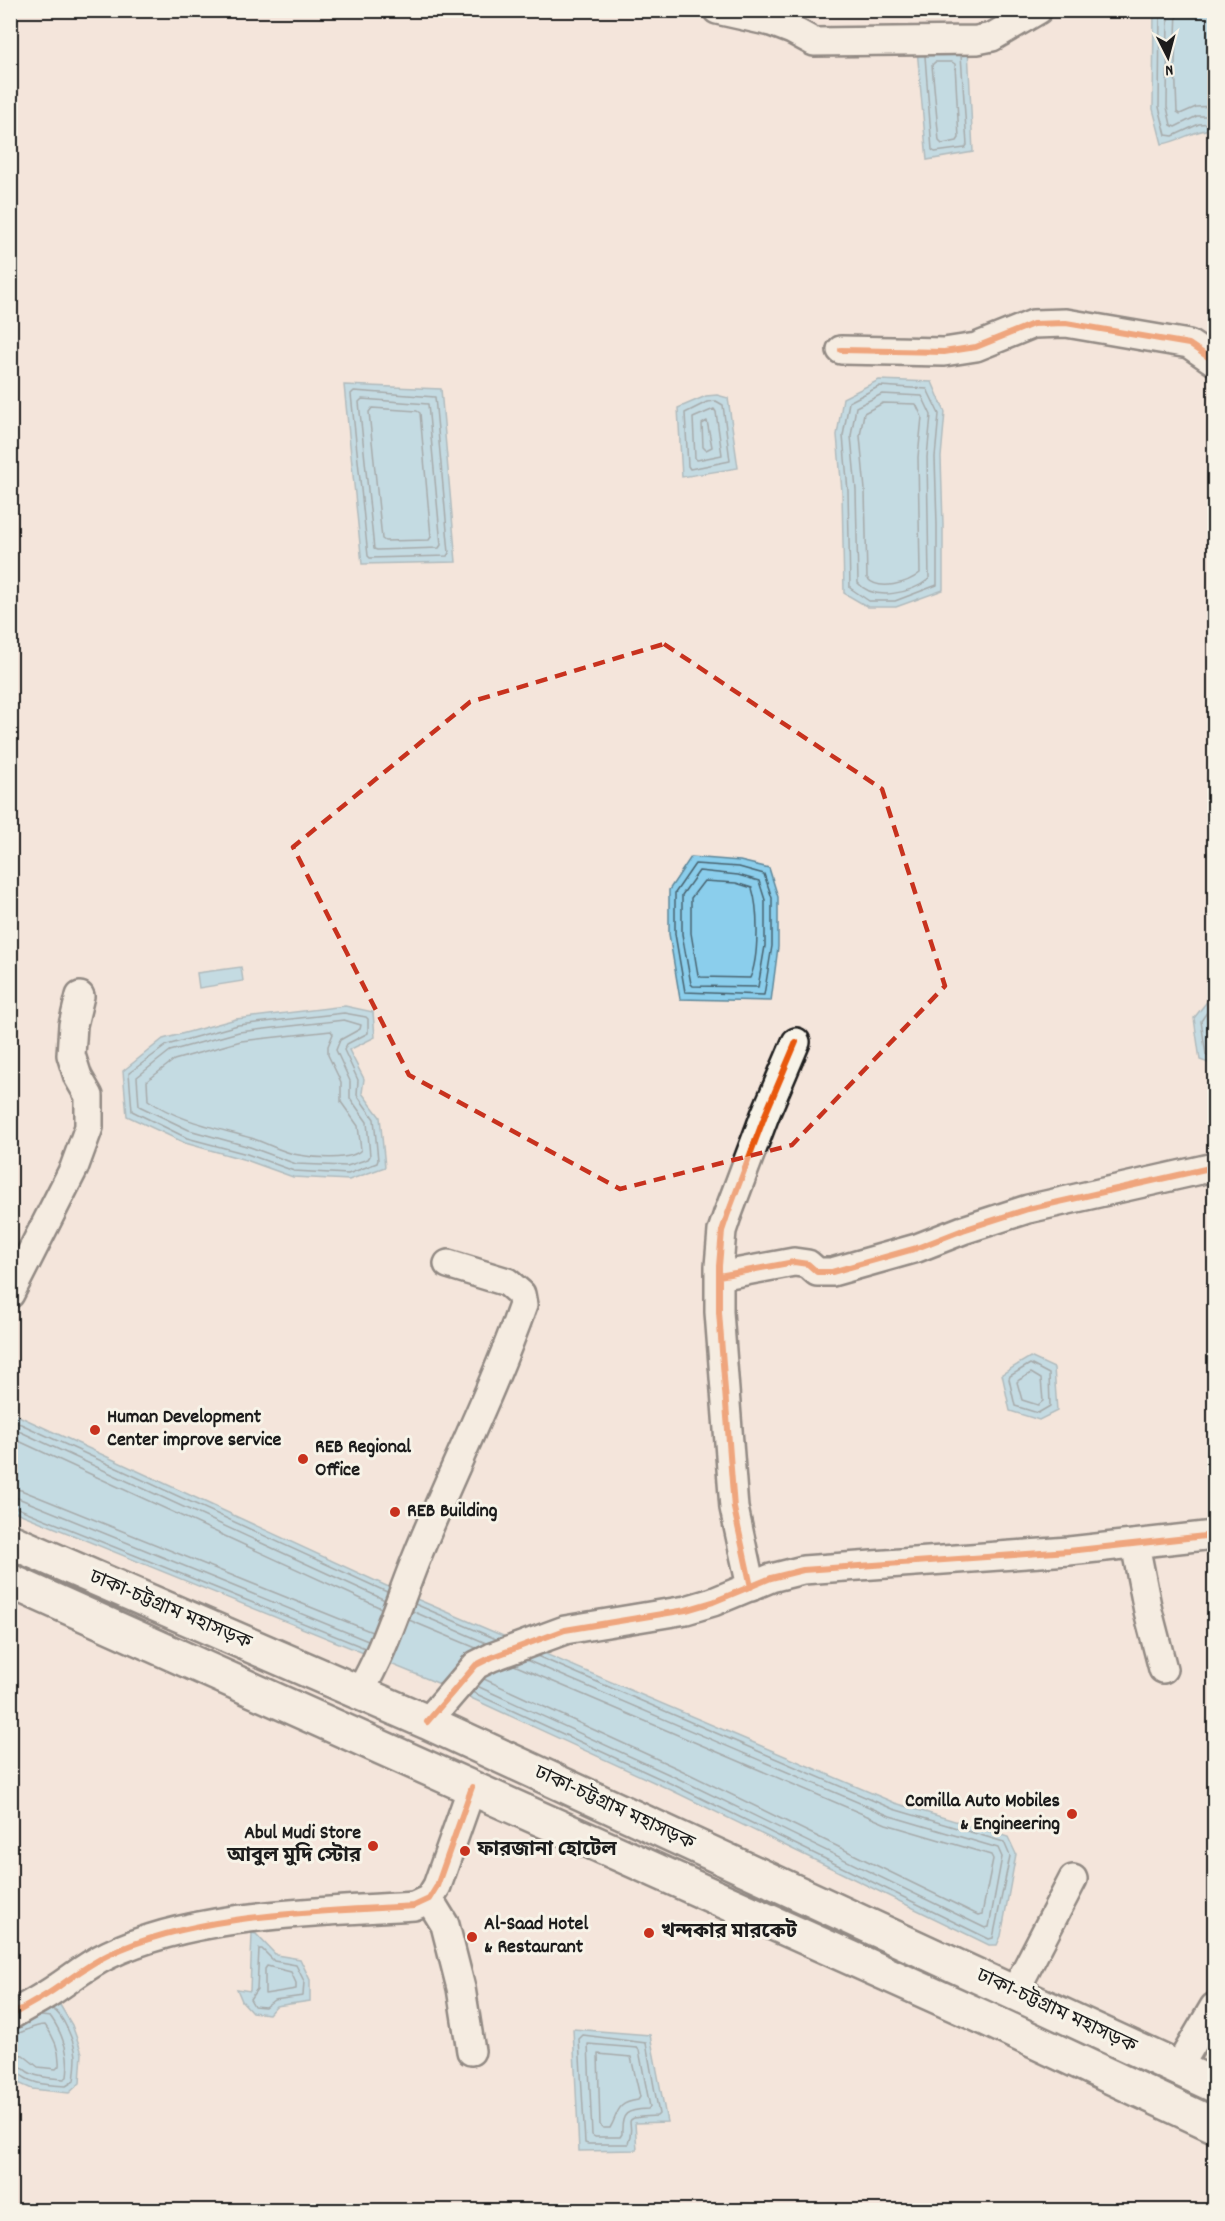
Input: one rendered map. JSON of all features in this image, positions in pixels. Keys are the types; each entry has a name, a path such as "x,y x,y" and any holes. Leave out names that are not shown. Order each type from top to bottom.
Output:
{"highway":[{"name":"ঢাকা-চট্টগ্রাম মহাসড়ক","path":"10,1541 420,1719 1215,2085"},
{"name":"ঢাকা-চট্টগ্রাম মহাসড়ক","path":"10,1581 976,2014 1215,2125"},
{"path":"397,1754 420,1719"}],"street":[{"path":"717,10 771,22 814,42 977,40 992,37 1038,10"},
{"path":"841,350 944,352 976,347 1033,324 1066,323 1189,344 1215,361"},
{"path":"10,1294 74,1168 89,1127 89,1096 78,1077 71,1055 73,1025 80,996"},
{"path":"751,1587 734,1508 718,1276 722,1231 727,1216 765,1115 796,1042"},
{"path":"718,1276 794,1262 808,1264 817,1272 832,1272 917,1248 1028,1209 1215,1167"},
{"path":"359,1693 372,1671 418,1553 468,1441 523,1305 521,1294 507,1282 448,1264"},
{"path":"420,1719 476,1665 492,1657 565,1630 686,1610 713,1602 771,1578 803,1570 1069,1551 1215,1535"},
{"path":"1135,1544 1150,1621 1163,1669"},
{"path":"10,2016 78,1971 136,1942 205,1926 295,1914 414,1906 429,1899 437,1886 472,1787"},
{"path":"1014,1993 1073,1879"},
{"path":"429,1899 446,1925 461,1988 471,2050"},
{"path":"1178,2068 1215,2007"}],"highlighted area":[{"path":"664,644 882,789 945,986 792,1145 620,1189 409,1075 293,847 470,702"}],"water":[{"path":"1154,11 1214,11 1214,129 1162,144 1153,109"},
{"path":"968,48 973,152 927,160 917,49"},
{"path":"879,380 932,382 945,412 941,457 943,590 896,607 868,607 844,593 842,491 837,435 843,398"},
{"path":"344,385 441,389 456,562 362,564"},
{"path":"717,395 728,398 738,468 682,477 678,408 706,396"},
{"path":"691,857 740,861 769,868 778,897 778,947 771,1001 680,999 669,934 669,890"},
{"path":"241,967 243,981 199,988 197,973"},
{"path":"1214,993 1214,1065 1200,1060 1194,1018"},
{"path":"345,1006 373,1012 375,1037 349,1050 364,1079 362,1093 380,1117 385,1167 349,1180 293,1177 246,1160 185,1143 127,1116 123,1071 163,1039 236,1019"},
{"path":"1030,1357 1054,1368 1057,1411 1039,1420 1010,1411 1002,1374"},
{"path":"10,1412 393,1589 895,1803 1008,1837 1016,1854 1001,1936 997,1945 989,1945 671,1790 445,1686 11,1510"},
{"path":"252,1933 256,1934 276,1955 300,1959 310,1980 310,2001 276,2006 269,2014 252,2012 242,2001 237,1989 250,1991"},
{"path":"45,2001 60,2005 72,2025 82,2053 80,2083 69,2093 32,2089 16,2082 11,2070 11,2014"},
{"path":"573,2029 650,2035 667,2122 635,2123 637,2150 579,2151"}],"cycle path":[{"path":"841,350 944,352 976,347 1033,324 1066,323 1189,344 1214,361"},
{"path":"751,1587 734,1508 719,1312 719,1266 722,1231 727,1216 765,1115 796,1042"},
{"path":"719,1276 794,1262 808,1264 817,1272 832,1272 917,1248 1028,1209 1214,1167"},
{"path":"427,1722 476,1665 492,1657 565,1630 686,1610 713,1602 771,1578 803,1570 1069,1551 1214,1535"},
{"path":"10,2016 108,1955 142,1941 179,1930 258,1917 414,1906 429,1899 437,1886 472,1787"}],"place":[{"name":"Human Development Center improve service","path":"95,1430"},
{"name":"REB Regional Office","path":"303,1459"},
{"name":"REB Building","path":"395,1512"},
{"name":"Comilla Auto Mobiles & Engineering","path":"1072,1814"},
{"name":"Abul Mudi Store আবুল মুদি স্টোর","path":"373,1846"},
{"name":"ফারজানা হোটেল","path":"465,1851"},
{"name":"খন্দকার মারকেট","path":"649,1933"},
{"name":"Al-Saad Hotel & Restaurant","path":"472,1937"}]}
